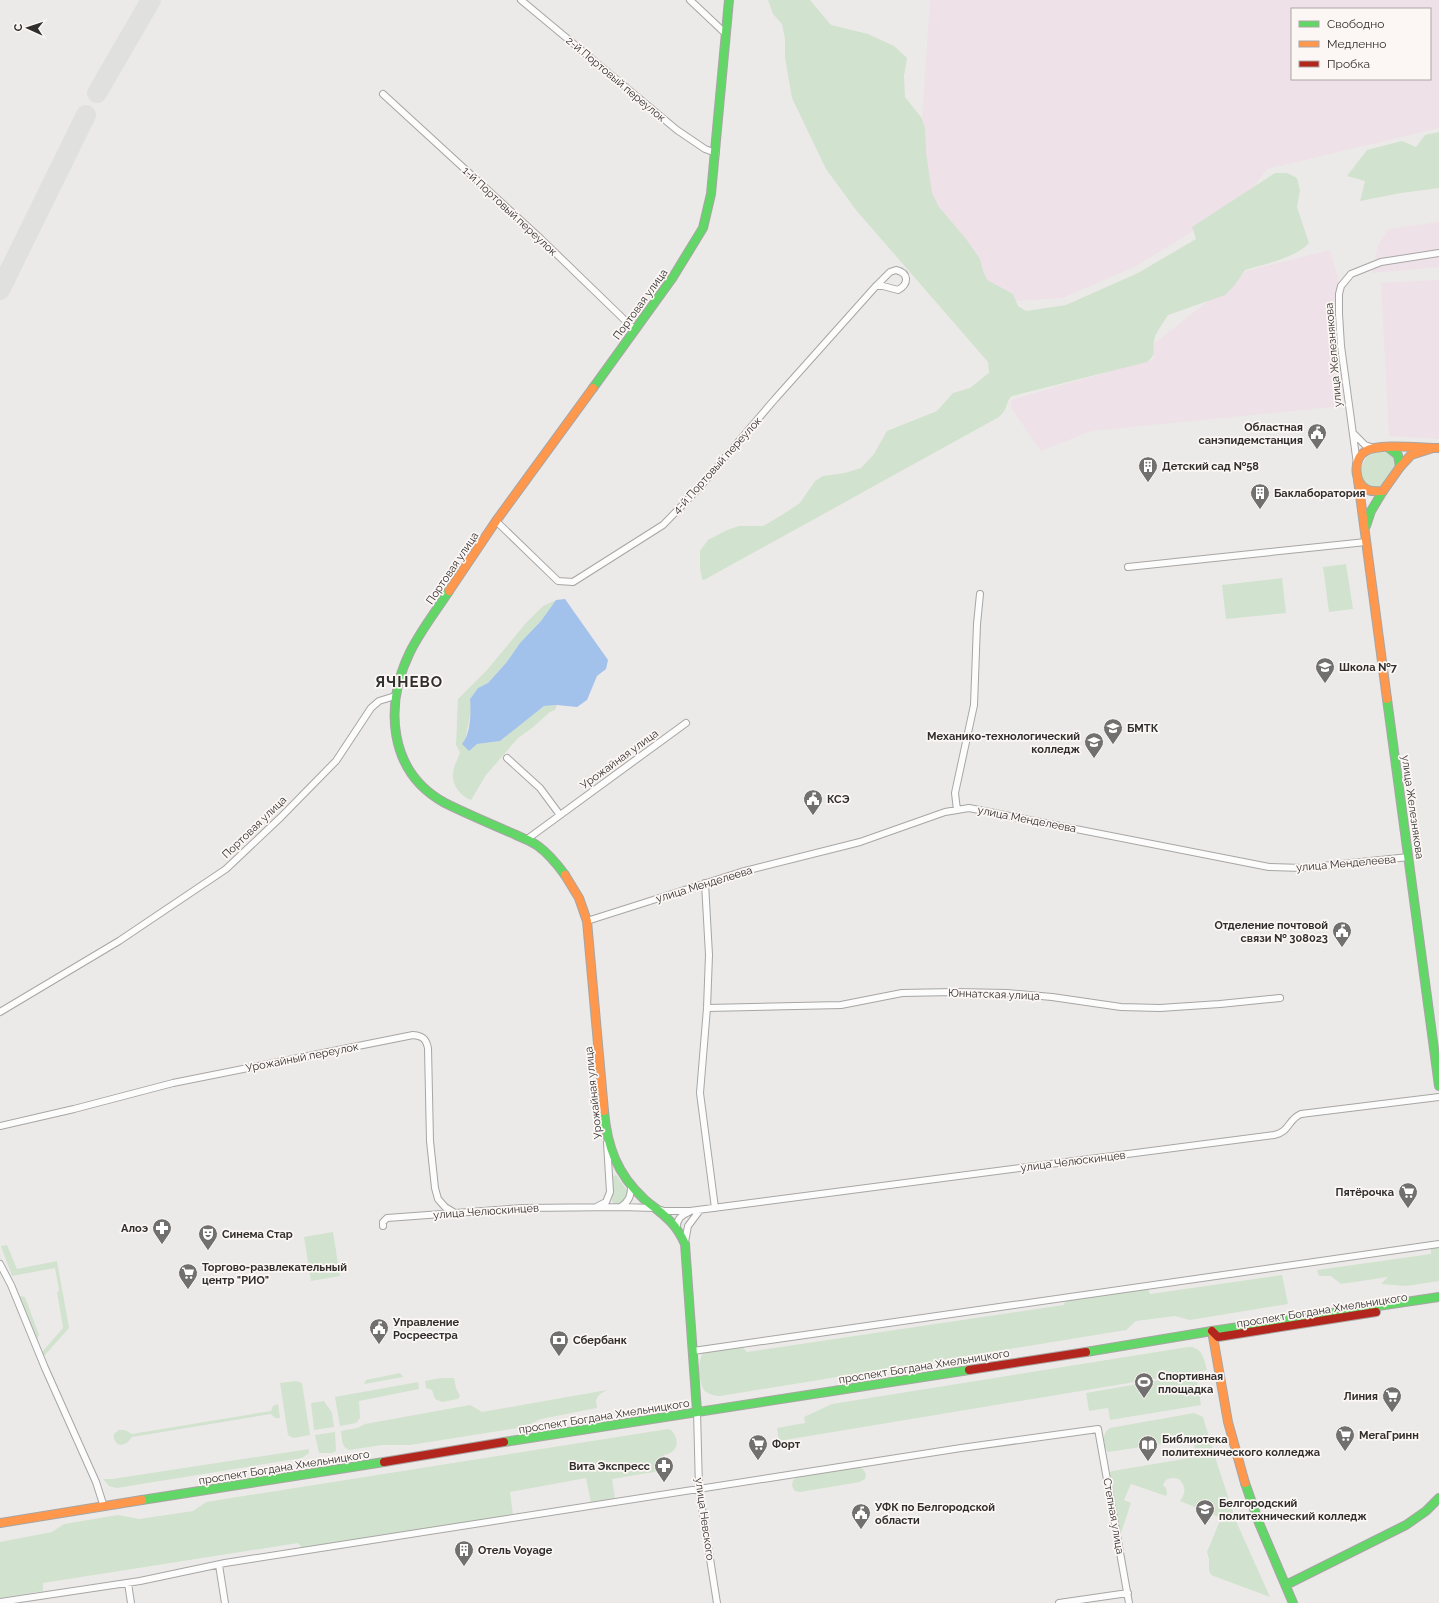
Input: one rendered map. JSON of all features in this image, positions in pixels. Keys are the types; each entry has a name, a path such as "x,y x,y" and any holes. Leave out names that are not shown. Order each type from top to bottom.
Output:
{"street":[{"name":"2-й Портовый переулок","path":"521,0 677,130 705,149 716,153"},
{"path":"690,0 726,34"},
{"name":"Портовая улица","path":"0,1012 119,941 226,869 281,817 336,761 371,708 379,701 395,696 400,677 410,652 422,631 496,521 673,277 702,228 711,194 716,153 729,1"},
{"name":"1-й Портовый переулок","path":"383,94 541,240 635,330"},
{"name":"улица Железнякова","path":"1357,468 1341,346 1339,294 1341,286 1351,274 1381,262 1439,253"},
{"name":"4-й Портовый переулок","path":"496,521 558,581 572,582 579,578 663,525 699,488 775,399 876,286 890,272 896,270 901,271 905,275 906,282 904,287 898,290 883,286 876,286"},
{"path":"1353,432 1365,445 1374,448 1436,448"},
{"path":"1374,448 1366,451 1360,458 1357,468 1358,480 1363,487 1368,492 1375,493 1383,491 1400,467 1412,455 1436,448"},
{"path":"1389,448 1395,451 1399,456 1400,467"},
{"name":"улица Железнякова","path":"1358,480 1439,1086"},
{"name":"улица Железнякова","path":"1365,531 1372,511 1383,491"},
{"path":"1128,567 1366,542"},
{"path":"957,810 955,793 974,705 977,624 980,594"},
{"name":"Урожайная улица","path":"395,696 395,727 397,743 402,758 410,771 425,788 444,802 536,845 547,854 565,874 579,898 587,921 606,1134 617,1164 631,1186 677,1226 685,1244 697,1411"},
{"name":"Урожайная улица","path":"526,840 686,723"},
{"path":"507,758 540,788 560,815"},
{"name":"улица Менделеева","path":"587,921 704,883 860,842 925,818 969,808 1269,867 1303,868 1409,857"},
{"path":"704,883 709,955 708,1008 700,1093 715,1208"},
{"name":"Юннатская улица","path":"708,1008 828,1006 841,1005 902,993 954,992 1044,996 1121,1007 1160,1008 1280,998"},
{"name":"Урожайный переулок","path":"0,1126 74,1109 181,1081 413,1035 421,1036 426,1040 428,1048 430,1141 435,1188 438,1199 445,1207 455,1213"},
{"name":"улица Челюскинцев","path":"382,1226 383,1222 388,1218 523,1208 596,1206 655,1208 664,1211 700,1210 1274,1135 1283,1132 1294,1119 1301,1114 1439,1097"},
{"path":"596,1206 606,1202 610,1192 606,1134"},
{"path":"621,1207 631,1196 631,1186"},
{"path":"685,1244 688,1226 700,1210"},
{"path":"677,1226 677,1221 690,1211"},
{"path":"693,1351 1439,1244"},
{"path":"0,1264 11,1285 45,1368 96,1482 104,1507"},
{"name":"проспект Богдана Хмельницкого","path":"0,1523 697,1411 1043,1360 1212,1331 1439,1297"},
{"name":"проспект Богдана Хмельницкого","path":"1212,1331 1218,1337 1439,1303"},
{"path":"1212,1331 1217,1368 1229,1424 1241,1469 1254,1510 1293,1603"},
{"name":"улица Невского","path":"697,1411 699,1489 717,1603"},
{"name":"Степная улица","path":"699,1489 961,1448 1098,1429 1129,1603"},
{"path":"0,1602 128,1583 219,1565 699,1489"},
{"path":"1286,1585 1406,1525 1426,1511 1439,1498"},
{"path":"219,1565 226,1603"},
{"path":"128,1583 132,1603"},
{"path":"1059,1603 1128,1593"}],"shaded area":[{"path":"930,0 1439,0 1439,128 1267,169 1243,201 1134,267 1063,298 1015,301 979,280 928,203 920,149"},
{"path":"1439,222 1439,267 1372,273 1378,245 1388,229"},
{"path":"1330,250 1339,282 1332,316 1342,406 1091,431 1041,451 1011,408 1011,400 1154,359 1151,346 1246,271"},
{"path":"1439,280 1439,439 1389,436 1381,283"}],"green space":[{"path":"768,0 810,0 831,25 868,34 894,46 907,58 904,76 905,97 921,117 925,128 926,153 932,193 939,207 966,239 980,259 987,280 1013,294 1018,306 1026,311 1066,305 1138,273 1196,239 1192,227 1275,173 1287,173 1297,178 1300,190 1297,207 1309,243 1288,257 1245,270 1234,286 1225,295 1168,315 1156,335 1152,357 1147,362 1012,396 999,417 704,580 702,579 700,568 700,551 708,540 727,530 739,526 763,526 782,515 800,503 815,481 823,476 845,473 861,468 874,454 887,431 937,411 953,393 970,388 989,373 988,362 856,210 826,169 792,98 785,58 785,39 782,24 773,14"},
{"path":"1439,132 1439,188 1401,193 1360,201 1365,181 1347,176 1367,150 1402,141 1416,147 1425,135"},
{"path":"1375,452 1389,452 1396,458 1396,464 1380,487 1373,488 1363,481 1361,475 1364,462 1368,456"},
{"path":"1346,564 1353,609 1329,612 1323,567"},
{"path":"1282,578 1286,613 1226,619 1222,585"},
{"path":"556,600 541,621 520,643 506,663 488,683 478,688 470,699 471,711 465,741 477,744 500,741 544,706 557,705 555,710 550,712 518,738 486,775 471,800 460,793 455,786 453,777 454,767 460,752 456,745 458,699 487,670 526,623 543,606"},
{"path":"615,1175 628,1192 624,1201 618,1204 613,1203 612,1198 612,1178"},
{"path":"333,1232 340,1276 311,1281 304,1237"},
{"path":"7,1245 17,1269 57,1261 69,1328 44,1356 42,1352 63,1328 55,1268 12,1276 1,1246"},
{"path":"1431,1247 1439,1247 1439,1281 1406,1286 1381,1284 1388,1277 1341,1284 1331,1276 1319,1276 1317,1270 1431,1254"},
{"path":"1282,1275 1288,1304 1190,1320 1175,1316 1136,1321 1126,1330 720,1396 712,1395 705,1391 701,1383 699,1365 705,1351 741,1346 747,1352 1064,1305 1066,1299 1148,1288 1150,1294"},
{"path":"20,1296 25,1297 39,1335 37,1339"},
{"path":"1193,1347 1202,1354 1207,1370 779,1441 777,1428 805,1423 804,1417 832,1404"},
{"path":"400,1373 403,1377 364,1384 366,1380"},
{"name":"Спортивная площадка","path":"1196,1374 1201,1405 1110,1420 1108,1408 1089,1411 1086,1393"},
{"path":"441,1378 454,1378 456,1388 460,1396 458,1399 442,1402 435,1399 432,1390 426,1388 425,1381"},
{"path":"296,1381 302,1383 310,1435 293,1438 288,1435 280,1383"},
{"path":"418,1382 419,1389 359,1401 360,1418 356,1423 340,1426 335,1397"},
{"path":"607,1390 600,1394 596,1400 597,1408 541,1419 524,1427 410,1445 382,1445 349,1450 346,1449 342,1442 341,1431 357,1428 365,1424 470,1405 482,1412"},
{"path":"324,1401 332,1413 334,1427 314,1430 311,1403"},
{"path":"278,1404 280,1418 275,1418 271,1414 132,1437 127,1443 121,1445 116,1443 114,1440 114,1434 119,1430 125,1430 132,1434 271,1411 273,1406"},
{"path":"1194,1413 1203,1417 1236,1521 1270,1597 1211,1575 1207,1552 1221,1518 1180,1501 1183,1495 1184,1487 1179,1479 1169,1479 1164,1483 1163,1485 1166,1488 1167,1493 1166,1496 1131,1484 1124,1500 1131,1503 1120,1536 1118,1534 1109,1473 1112,1471 1196,1457 1193,1439 1108,1452 1104,1443 1105,1433 1110,1428"},
{"path":"668,1429 673,1432 677,1442 673,1451 664,1455 666,1470 612,1479 615,1498 591,1503 586,1478 510,1492 513,1515 303,1549 298,1543 43,1583 43,1591 0,1598 0,1542 52,1532 64,1524 118,1515 139,1519 193,1511 206,1502"},
{"path":"335,1432 336,1451 333,1453 319,1453 315,1435"},
{"path":"309,1449 309,1453 302,1458 117,1488 109,1486 103,1479 112,1479"},
{"path":"858,1467 863,1469 866,1474 865,1479 860,1482 800,1492 795,1491 792,1486 793,1480 798,1477"}],"water":[{"path":"565,599 608,660 606,669 597,676 587,700 577,707 557,705 544,706 500,741 477,744 469,751 462,744 469,729 470,699 478,688 488,683 506,663 520,643 541,621 556,600"}],"taxiway":[{"path":"97,93 151,0"},
{"path":"0,290 86,115"}],"traffic: fast":[{"path":"593,388 673,277 703,228 711,194 729,0"},
{"path":"1389,448 1398,455 1400,467"},
{"path":"1366,526 1371,511 1383,491"},
{"path":"449,591 414,644 402,672 396,694 395,715 396,736 402,756 412,774 426,790 445,803 536,844 556,863 565,875"},
{"path":"1387,699 1439,1086"},
{"path":"604,1111 605,1124 611,1148 620,1169 627,1180 644,1199 677,1229 685,1244 697,1411"},
{"path":"1086,1352 1212,1331 1439,1297"},
{"path":"504,1442 969,1370"},
{"path":"142,1500 384,1462"},
{"path":"1245,1483 1259,1523 1293,1603"},
{"path":"1286,1585 1406,1525 1426,1511 1439,1498"}],"traffic: slow":[{"path":"449,591 496,521 593,388"},
{"path":"1433,448 1411,455 1400,467 1383,491 1368,490 1363,487 1360,482 1356,471 1357,465 1361,455 1366,451 1380,447 1401,446 1439,448"},
{"path":"1358,480 1387,699"},
{"path":"565,875 579,898 587,921 604,1111"},
{"path":"1212,1331 1228,1422 1245,1483"},
{"path":"0,1523 142,1500"}],"traffic: jam":[{"path":"1212,1331 1218,1337 1376,1312"},
{"path":"969,1370 1086,1352"},
{"path":"384,1462 504,1442"}],"place":[{"name":"Областная санэпидемстанция","path":"1317,450"},
{"name":"Детский сад №58","path":"1148,483"},
{"name":"Баклаборатория","path":"1260,510"},
{"name":"Школа №7","path":"1325,684"},
{"name":"БМТК","path":"1113,745"},
{"name":"Механико-технологический колледж","path":"1094,759"},
{"name":"КСЭ","path":"813,816"},
{"name":"Отделение почтовой связи № 308023","path":"1342,948"},
{"name":"Пятёрочка","path":"1408,1209"},
{"name":"Алоэ","path":"162,1245"},
{"name":"Синема Стар","path":"208,1251"},
{"name":"Торгово-развлекательный центр \"РИО\"","path":"188,1290"},
{"name":"Управление Росреестра","path":"379,1345"},
{"name":"Сбербанк","path":"559,1357"},
{"name":"Спортивная площадка","path":"1144,1399"},
{"name":"Линия","path":"1392,1413"},
{"name":"МегаГринн","path":"1345,1452"},
{"name":"Форт","path":"758,1461"},
{"name":"Библиотека политехнического колледжа","path":"1148,1462"},
{"name":"Вита Экспресс","path":"664,1483"},
{"name":"Белгородский политехнический колледж","path":"1205,1526"},
{"name":"УФК по Белгородской области","path":"861,1530"},
{"name":"Отель Voyage","path":"464,1567"}],"district":[{"name":"ЯЧНЕВО","path":"409,682"}]}
